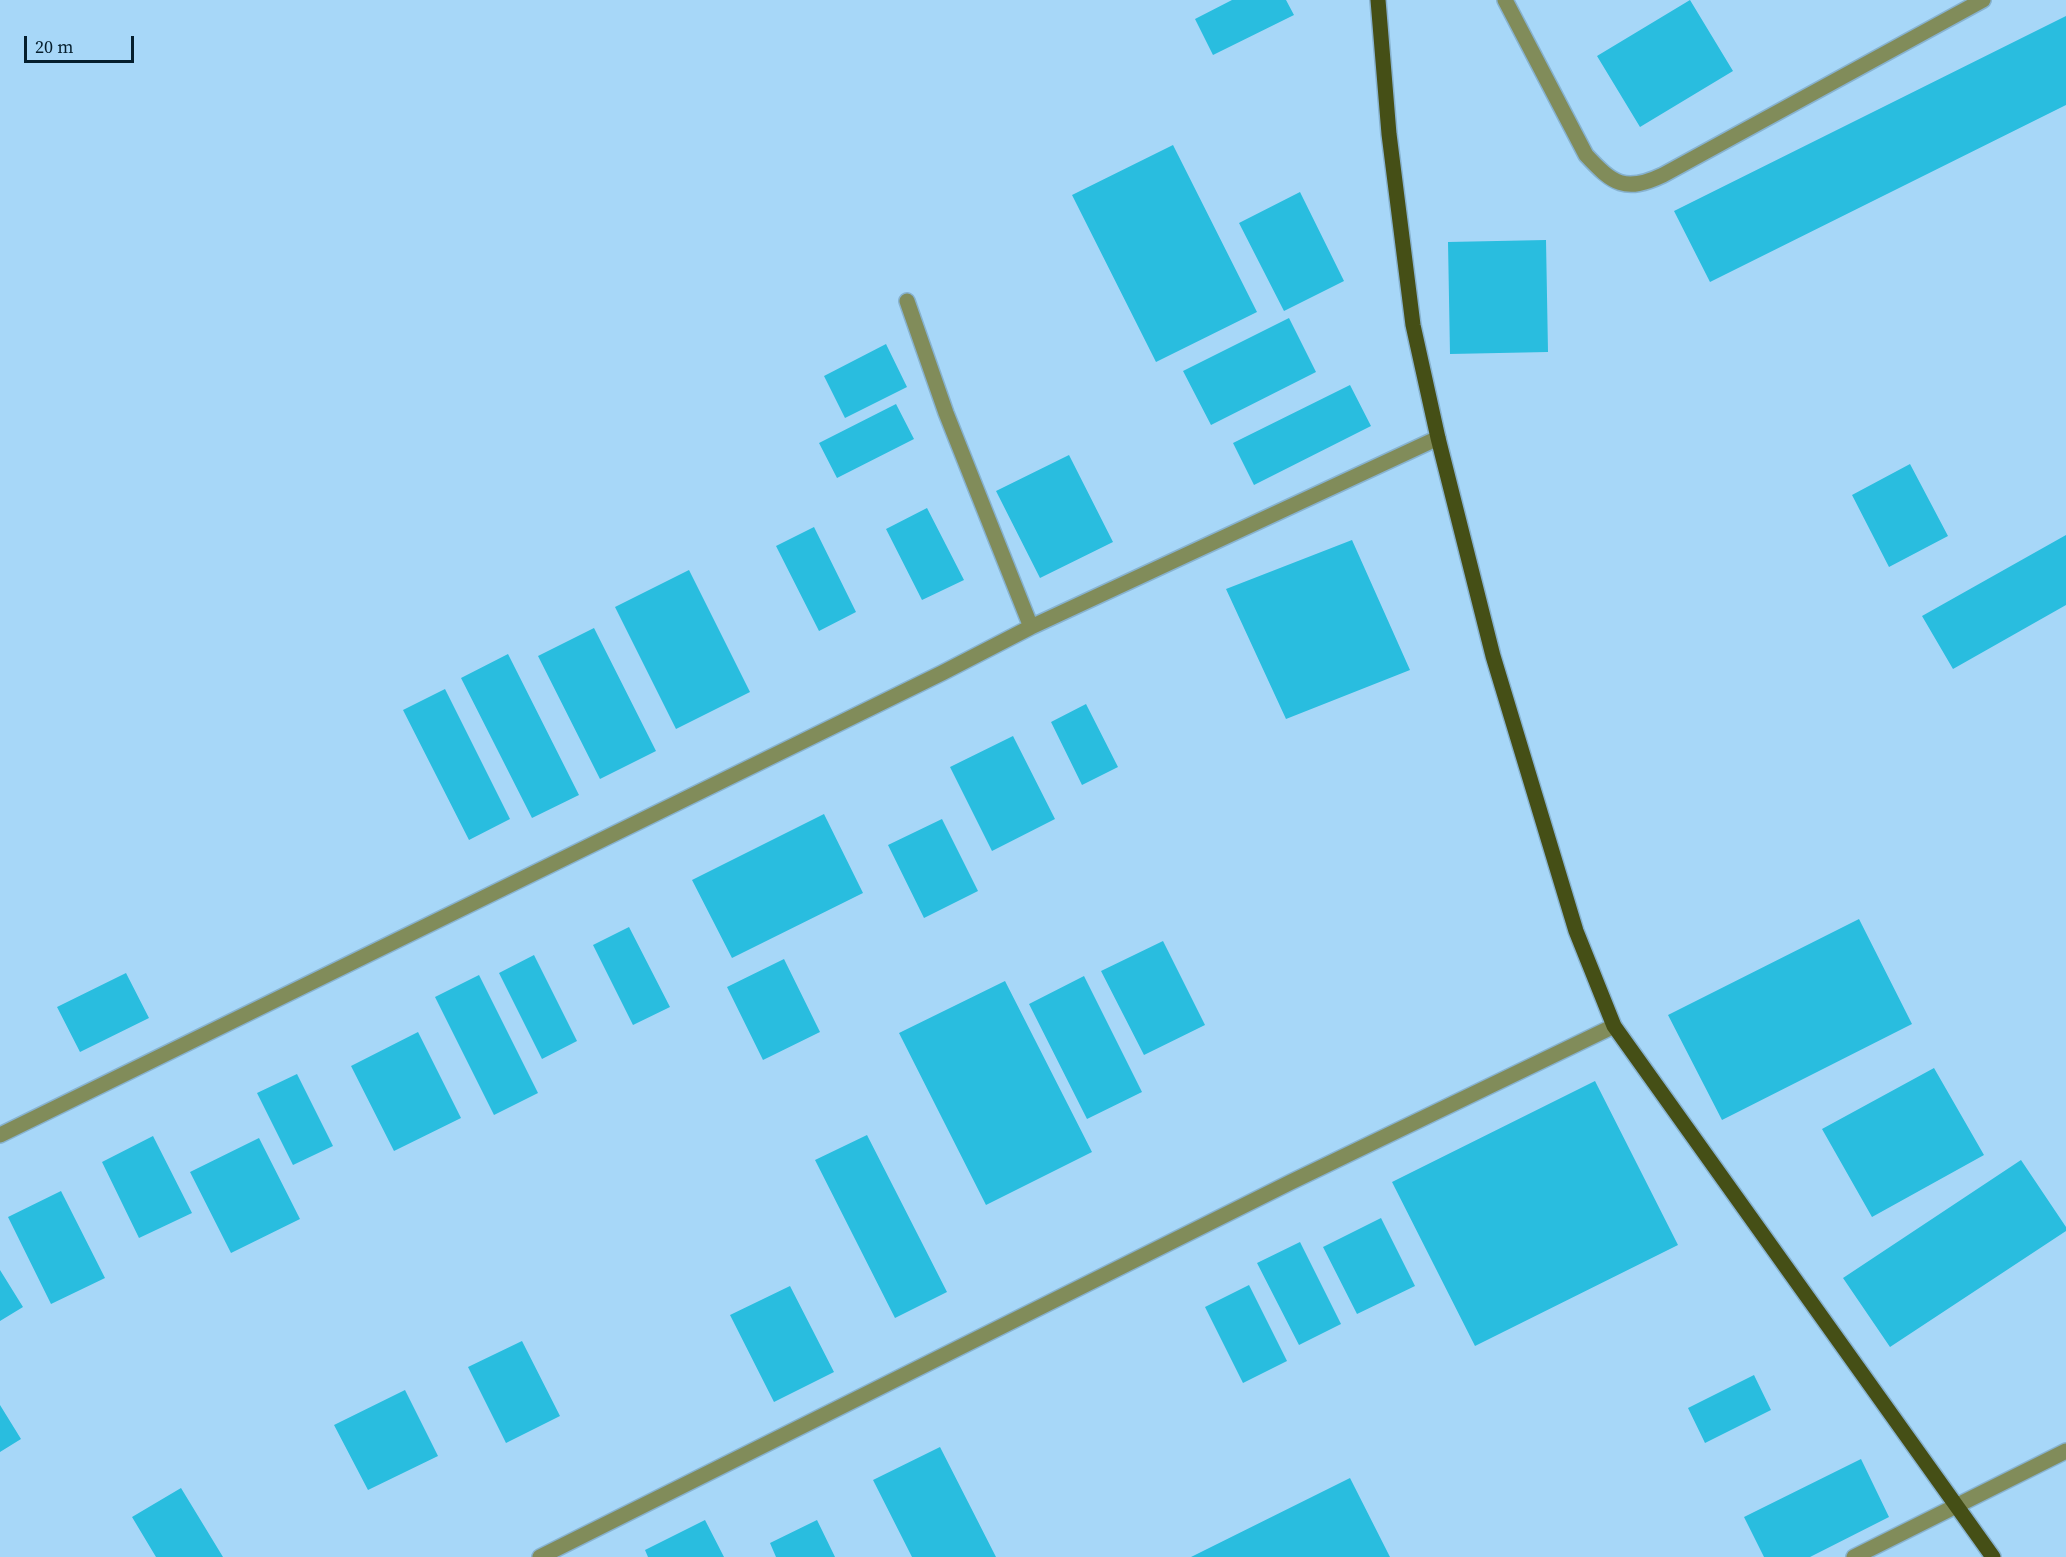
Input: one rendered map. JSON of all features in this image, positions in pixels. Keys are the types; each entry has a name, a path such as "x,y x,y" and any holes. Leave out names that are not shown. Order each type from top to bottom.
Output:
{"main road":[{"path":"1378,0 1389,134 1413,325 1437,438 1493,656 1576,931 1614,1026 1958,1506 1992,1557"}],"street":[{"path":"1505,0 1586,155 1605,175 1622,184 1649,182 1664,175 1983,0"},
{"path":"907,301 946,413 1031,627"},
{"path":"0,1135 942,673 1031,627 1437,438"},
{"path":"540,1557 1291,1182 1614,1026"},
{"path":"1854,1557 2066,1450"}],"building":[{"path":"1232,0 1286,0 1294,15 1213,55 1195,19"},
{"path":"1690,0 1733,71 1640,127 1597,56"},
{"path":"2066,16 2066,105 1710,282 1674,211"},
{"path":"1173,145 1257,312 1156,362 1072,195"},
{"path":"1300,192 1344,281 1284,311 1239,223"},
{"path":"1546,240 1548,352 1450,354 1448,242"},
{"path":"1289,318 1316,372 1211,425 1183,371"},
{"path":"886,344 907,387 845,418 824,376"},
{"path":"1350,385 1371,426 1254,485 1233,443"},
{"path":"896,404 914,439 837,478 819,443"},
{"path":"1069,455 1113,542 1040,578 996,491"},
{"path":"1910,464 1948,536 1889,567 1852,495"},
{"path":"927,508 964,580 922,600 886,529"},
{"path":"814,527 856,612 819,631 776,546"},
{"path":"2066,535 2066,605 1953,669 1922,616"},
{"path":"1352,540 1410,670 1286,719 1226,589"},
{"path":"689,570 750,692 676,729 615,607"},
{"path":"594,628 656,751 600,779 538,656"},
{"path":"508,654 579,795 532,818 461,678"},
{"path":"445,689 510,819 469,840 403,710"},
{"path":"1086,704 1118,767 1082,785 1051,722"},
{"path":"1013,736 1055,819 992,851 950,767"},
{"path":"824,814 863,893 732,958 692,880"},
{"path":"942,819 978,891 924,918 888,845"},
{"path":"1859,919 1912,1024 1722,1120 1668,1015"},
{"path":"629,927 670,1007 633,1025 593,945"},
{"path":"1163,941 1205,1025 1144,1055 1101,971"},
{"path":"534,955 577,1041 542,1059 499,973"},
{"path":"784,959 820,1032 763,1060 727,987"},
{"path":"126,973 149,1018 80,1052 57,1007"},
{"path":"479,975 538,1093 494,1115 435,997"},
{"path":"1084,976 1142,1092 1087,1119 1029,1004"},
{"path":"1005,981 1092,1152 986,1205 899,1033"},
{"path":"418,1032 461,1118 394,1151 351,1066"},
{"path":"1934,1068 1984,1155 1872,1217 1822,1129"},
{"path":"297,1074 333,1146 293,1165 257,1093"},
{"path":"1595,1081 1678,1245 1475,1346 1392,1182"},
{"path":"867,1135 947,1292 895,1318 815,1160"},
{"path":"153,1136 192,1213 139,1238 102,1162"},
{"path":"259,1138 300,1219 231,1253 190,1172"},
{"path":"2021,1160 2066,1227 2066,1231 1890,1347 1843,1278"},
{"path":"61,1191 105,1278 51,1304 8,1217"},
{"path":"1381,1218 1415,1286 1357,1314 1323,1247"},
{"path":"1300,1242 1341,1324 1299,1345 1257,1263"},
{"path":"0,1270 23,1307 0,1321"},
{"path":"1249,1285 1287,1361 1243,1383 1205,1307"},
{"path":"790,1286 834,1372 774,1402 730,1315"},
{"path":"522,1341 560,1416 506,1443 468,1367"},
{"path":"1754,1375 1771,1410 1705,1443 1688,1408"},
{"path":"405,1390 438,1456 368,1490 334,1425"},
{"path":"0,1405 21,1439 0,1452"},
{"path":"940,1447 996,1557 912,1557 873,1480"},
{"path":"1861,1459 1889,1517 1810,1557 1764,1557 1744,1517"},
{"path":"1350,1478 1390,1557 1191,1557"},
{"path":"181,1488 223,1557 156,1557 132,1517"},
{"path":"705,1520 724,1557 648,1557 645,1550"},
{"path":"817,1520 835,1557 776,1557 770,1543"}]}
